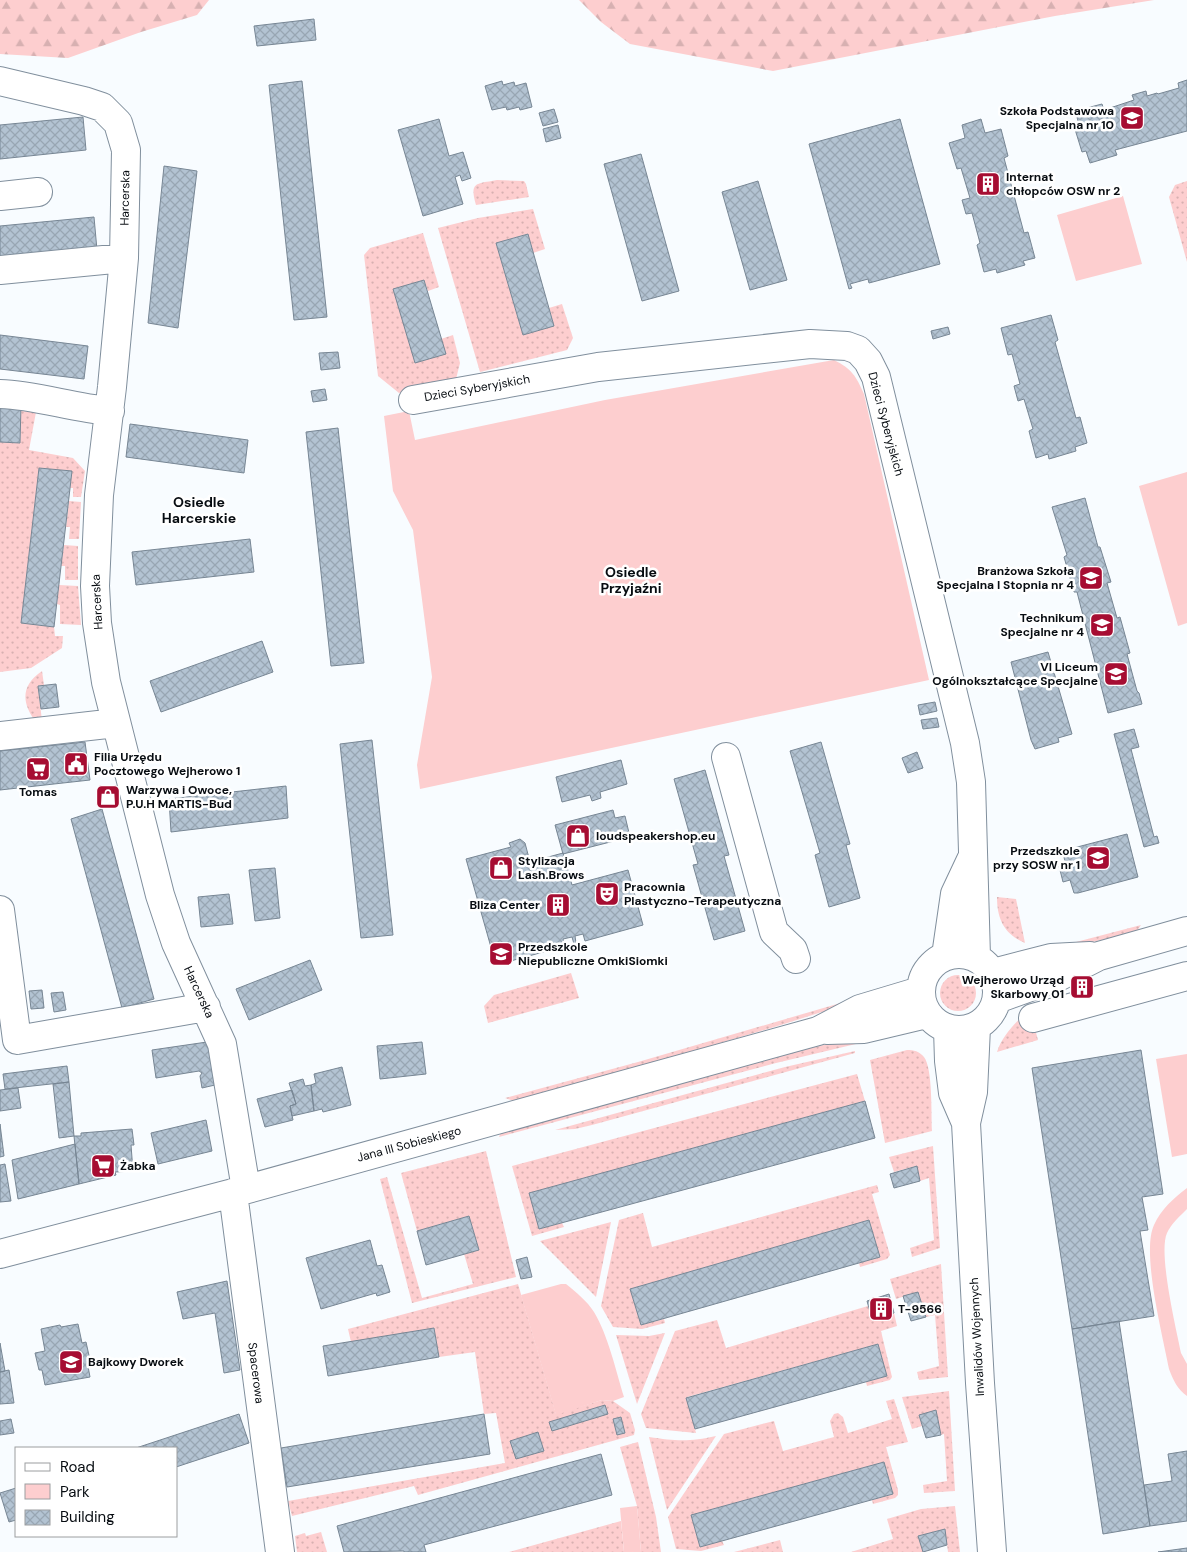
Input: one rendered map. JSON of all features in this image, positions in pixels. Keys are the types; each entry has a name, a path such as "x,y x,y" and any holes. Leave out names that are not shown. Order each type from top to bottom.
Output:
{"street":[{"name":"Harcerska","path":"0,81 102,107 118,123 126,150 124,258 110,411 99,495 95,586 100,639 106,682 160,895 170,926 222,1044 240,1191"},
{"path":"0,196 38,192"},
{"path":"0,270 124,258"},
{"name":"Dzieci Syberyjskich","path":"412,400 598,366 810,344 842,346 858,350 868,362 876,377 962,734 971,782 974,854 989,976"},
{"path":"0,394 22,394 96,410 110,411"},
{"path":"0,736 116,723"},
{"path":"726,757 774,932 793,950 796,959"},
{"name":"Dzieci Syberyjskich","path":"946,956 956,894 974,854"},
{"path":"0,910 18,1040 206,1007"},
{"path":"989,976 1051,958 1099,956 1187,932"},
{"path":"966,954 989,976 994,1010 986,1020 976,1027 967,1030 932,1012 924,977 933,964 946,956 966,954"},
{"path":"1033,1018 1187,976"},
{"name":"Jana III Sobieskiego","path":"0,1254 240,1191 818,1031 864,1028 932,1012"},
{"name":"Inwalidów Wojennych","path":"932,1012 949,1061 954,1093 966,1123"},
{"name":"Inwalidów Wojennych","path":"976,1027 973,1092 966,1123 980,1383 992,1552"},
{"name":"Spacerowa","path":"240,1191 280,1552"}],"green space":[{"path":"0,0 209,0 197,15 141,32 68,58 0,54"},
{"path":"579,0 1154,0 1055,16 773,71 630,44 601,22"},
{"path":"497,180 524,181 529,197 476,205 474,188 476,185"},
{"path":"1187,181 1187,262 1169,197 1175,185"},
{"path":"1123,196 1142,264 1076,281 1057,215"},
{"path":"533,209 545,249 533,253 527,234 496,243 523,335 554,326 549,308 562,304 573,338 567,350 480,372 438,228 478,218"},
{"path":"423,233 439,287 428,291 424,280 394,289 415,363 445,354 441,339 453,335 460,363 456,379 399,393 378,376 364,255 370,248"},
{"path":"834,360 853,374 864,394 929,680 420,789 417,765 432,677 413,530 393,491 384,416 409,411 415,440 605,400"},
{"path":"21,411 36,412 29,450 73,458 85,471 81,497 73,497 73,488 70,488 72,471 39,468 21,623 54,627 55,636 63,636 62,648 31,668 0,672 0,442 20,443"},
{"path":"1187,472 1187,623 1178,626 1139,486"},
{"path":"69,501 81,502 79,539 69,539 70,527 66,527"},
{"path":"64,545 78,546 78,580 65,580 65,566 61,566"},
{"path":"59,585 78,586 81,625 60,624 60,605 57,604"},
{"path":"42,671 44,685 38,686 42,721 36,722 28,708 26,695 30,682"},
{"path":"997,897 1016,899 1025,943 1012,935 1003,925 998,912"},
{"path":"1141,925 1137,931 1130,934 1058,949 1057,947"},
{"path":"571,973 579,998 488,1023 484,1006 494,995"},
{"path":"958,975 970,981 976,993 970,1005 958,1011 946,1005 940,993 946,981"},
{"path":"868,995 870,996 782,1025 648,1064 514,1101 505,1098 638,1062"},
{"path":"1030,1010 1038,1040 997,1052 1002,1040"},
{"path":"881,1033 881,1038 776,1063 499,1137 501,1132 800,1050"},
{"path":"907,1050 920,1053 927,1063 930,1081 932,1131 885,1143 870,1060"},
{"path":"855,1051 855,1053 592,1125 575,1129 555,1130 785,1067"},
{"path":"1187,1054 1187,1154 1172,1157 1156,1059"},
{"path":"857,1074 865,1101 530,1193 539,1229 562,1223 564,1227 532,1236 512,1166"},
{"path":"933,1146 940,1248 912,1257 910,1248 934,1240 929,1178 920,1181 916,1166 894,1172 889,1157"},
{"path":"486,1151 516,1277 412,1303 380,1179 387,1177 422,1298 473,1284 464,1254 479,1250 469,1216 417,1231 401,1173"},
{"path":"877,1185 879,1192 872,1194 890,1255 887,1259 860,1267 859,1263 880,1257 869,1220 630,1289 641,1325 664,1319 665,1323 642,1329 613,1327 601,1306 619,1220 643,1213 652,1247"},
{"path":"1187,1188 1187,1209 1173,1223 1167,1233 1165,1257 1175,1327 1181,1353 1187,1364 1187,1396 1176,1384 1169,1369 1154,1295 1150,1255 1151,1238 1157,1219 1168,1204"},
{"path":"611,1222 596,1297 540,1241"},
{"path":"941,1264 948,1377 919,1380 917,1372 939,1366 935,1315 926,1317 918,1292 896,1299 890,1279"},
{"path":"518,1284 556,1414 602,1400 613,1401 630,1413 635,1430 634,1435 418,1495 414,1486 292,1516 288,1501 505,1463 496,1413 484,1414 475,1352 439,1357 434,1328 351,1342 348,1329"},
{"path":"566,1284 574,1290 594,1312 608,1342 624,1397 613,1401 602,1400 556,1415 521,1295"},
{"path":"868,1306 872,1319 894,1313 897,1326 881,1331 892,1377 890,1380 867,1386 866,1382 887,1376 878,1344 687,1397 696,1433 646,1428 641,1414 675,1331 717,1320 726,1348"},
{"path":"665,1333 637,1404 616,1335 649,1336"},
{"path":"949,1391 955,1491 924,1493 923,1485 947,1481 944,1434 941,1435 919,1415 922,1426 912,1429 902,1397"},
{"path":"894,1399 908,1442 886,1447 898,1490 898,1495 895,1498 873,1504 872,1500 893,1494 884,1462 691,1515 700,1547 722,1541 724,1545 701,1551 676,1549 668,1517 724,1434 774,1421 783,1451 834,1437 830,1421 834,1414 838,1413 843,1417 848,1433 892,1419 886,1401"},
{"path":"716,1436 667,1510 649,1437 682,1440"},
{"path":"638,1442 656,1517 661,1552 641,1552 637,1506 620,1447"},
{"path":"637,1506 641,1552 624,1552 620,1508"},
{"path":"955,1506 960,1552 948,1552 945,1529 918,1536 923,1552 851,1552 893,1539 887,1519 921,1509"},
{"path":"621,1521 624,1552 509,1552"},
{"path":"321,1532 327,1552 297,1552 295,1536 305,1533 306,1536"},
{"path":"780,1540 783,1552 734,1552"}],"building":[{"path":"314,19 316,40 257,46 254,26"},
{"name":"Szkoła Podstawowa Specjalna nr 10","path":"1187,80 1187,131 1115,150 1117,155 1090,163 1086,151 1082,152 1074,126 1079,124 1075,111 1102,104 1104,110 1134,100 1132,95 1146,91 1147,96 1179,88 1178,83"},
{"path":"302,81 327,317 294,320 269,85"},
{"path":"502,81 503,85 514,82 515,86 526,83 532,107 520,110 519,107 507,110 506,107 492,110 485,86"},
{"path":"554,109 558,122 543,126 539,113"},
{"path":"83,117 86,150 0,159 0,125"},
{"path":"439,119 449,156 463,152 471,178 462,181 460,175 455,177 463,204 423,216 398,130"},
{"path":"900,119 940,264 869,283 868,279 850,284 852,288 849,289 809,144"},
{"name":"Internat chłopców OSW nr 2","path":"981,119 985,133 1001,129 1008,156 1004,158 1024,233 1028,232 1035,258 1023,261 1025,265 997,273 996,269 984,272 977,245 980,243 972,213 966,214 962,200 970,198 961,168 957,169 949,143 965,138 962,125"},
{"path":"558,125 561,138 546,142 543,129"},
{"path":"641,154 679,291 642,301 604,164"},
{"path":"164,166 197,171 178,328 148,323"},
{"path":"758,181 787,280 750,290 722,192"},
{"path":"94,217 97,250 0,259 0,226"},
{"path":"528,234 554,326 523,335 496,243"},
{"path":"424,280 446,354 415,363 393,289"},
{"path":"1051,315 1058,340 1055,342 1076,418 1080,417 1087,443 1075,447 1076,451 1049,459 1048,454 1036,458 1029,431 1033,429 1024,399 1018,401 1014,386 1020,384 1012,354 1008,355 1001,328"},
{"path":"948,327 950,334 933,339 931,331"},
{"path":"0,335 88,346 84,379 0,369"},
{"path":"338,352 340,368 321,370 319,353"},
{"path":"325,389 327,400 313,402 311,391"},
{"path":"0,404 21,405 20,443 0,442"},
{"path":"130,424 248,440 244,473 126,457"},
{"path":"338,428 364,663 331,666 306,432"},
{"path":"39,468 72,471 54,627 21,623"},
{"path":"1085,498 1098,547 1100,547 1111,582 1107,583 1117,618 1120,617 1130,653 1127,654 1142,704 1108,713 1077,592 1074,592 1064,557 1067,555 1052,507"},
{"path":"250,539 254,572 136,585 132,552"},
{"path":"262,641 273,672 161,712 150,681"},
{"path":"1048,652 1072,734 1058,738 1059,742 1035,749 1011,662"},
{"path":"56,684 59,707 41,709 38,686"},
{"path":"935,702 937,711 920,715 918,705"},
{"path":"937,718 939,727 923,729 921,720"},
{"path":"1134,729 1139,747 1131,749 1154,837 1157,836 1159,843 1144,847 1114,734"},
{"path":"372,740 393,935 361,938 340,744"},
{"path":"85,742 90,780 0,790 0,751"},
{"path":"821,742 850,844 846,845 860,898 829,907 815,855 820,853 790,751"},
{"path":"917,752 923,768 908,773 902,758"},
{"path":"621,760 627,784 600,792 601,798 592,801 590,795 562,802 556,777"},
{"path":"705,770 729,855 724,856 745,931 714,940 693,865 698,864 674,779"},
{"path":"286,786 288,818 171,832 169,799"},
{"name":"Warzywa i Owoce, P.U.H MARTIS-Bud","path":"115,788 118,802 101,806 98,792"},
{"path":"102,809 154,999 122,1008 71,819"},
{"path":"613,810 615,818 625,816 630,837 563,854 555,825"},
{"name":"Przedszkole przy SOSW nr 1","path":"1127,834 1138,877 1078,893 1074,893 1070,880 1063,882 1059,866 1066,864 1062,851"},
{"name":"Bliza Center","path":"520,839 525,843 530,862 563,853 572,885 628,870 643,925 585,941 583,934 575,936 576,943 574,944 572,937 563,939 565,946 496,965 466,859 511,847 509,843"},
{"path":"275,868 280,918 255,921 249,870"},
{"path":"229,894 233,924 201,927 198,897"},
{"path":"310,960 322,990 249,1020 236,989"},
{"name":"Wejherowo Urząd Skarbowy 01","path":"1089,983 1090,988 1075,991 1074,987"},
{"path":"42,990 44,1008 31,1009 29,991"},
{"path":"63,992 66,1010 54,1012 51,993"},
{"path":"422,1042 426,1074 380,1079 377,1046"},
{"path":"209,1043 215,1085 202,1088 200,1076 202,1073 199,1071 156,1078 152,1050"},
{"path":"1141,1050 1163,1194 1142,1197 1148,1230 1140,1231 1154,1316 1072,1329 1032,1068"},
{"path":"67,1066 69,1082 5,1089 3,1074"},
{"path":"342,1067 351,1105 323,1112 322,1109 314,1111 311,1085 316,1083 314,1074"},
{"path":"303,1079 305,1086 311,1085 314,1111 292,1116 290,1106 296,1104 289,1083"},
{"path":"69,1082 74,1136 59,1138 53,1084"},
{"path":"18,1088 21,1108 0,1111 0,1090"},
{"path":"292,1090 296,1104 290,1106 293,1120 265,1127 257,1099"},
{"path":"865,1101 875,1138 539,1229 529,1193"},
{"path":"206,1120 212,1151 158,1164 151,1133"},
{"path":"0,1124 4,1156 0,1157"},
{"path":"132,1129 134,1145 131,1145 133,1171 115,1172 116,1175 79,1184 74,1136 81,1136 81,1133"},
{"path":"75,1144 79,1184 18,1199 12,1160"},
{"path":"5,1164 11,1201 0,1202 0,1165"},
{"path":"917,1166 920,1181 894,1188 890,1174"},
{"path":"469,1216 479,1250 426,1265 417,1231"},
{"path":"869,1220 880,1257 641,1325 630,1289"},
{"path":"370,1240 377,1266 382,1265 390,1292 377,1296 376,1293 321,1309 306,1258"},
{"path":"527,1257 532,1277 521,1279 516,1260"},
{"path":"227,1281 240,1370 224,1373 215,1313 183,1319 177,1292"},
{"path":"918,1292 926,1317 911,1321 903,1296"},
{"name":"T-9566","path":"889,1294 894,1313 872,1319 867,1301"},
{"path":"1119,1321 1150,1526 1103,1534 1072,1329"},
{"path":"78,1324 82,1343 86,1342 90,1360 87,1361 90,1377 45,1385 42,1370 39,1370 35,1353 45,1351 41,1329"},
{"path":"434,1328 439,1357 328,1376 323,1346"},
{"path":"0,1343 5,1371 0,1372"},
{"path":"878,1344 887,1376 695,1429 686,1398"},
{"path":"9,1370 14,1403 0,1404 0,1372"},
{"path":"605,1405 608,1414 552,1431 549,1422"},
{"path":"936,1410 941,1435 926,1438 919,1415"},
{"path":"239,1414 249,1443 178,1466 178,1447 139,1447"},
{"path":"484,1414 490,1454 287,1487 281,1448"},
{"path":"621,1417 625,1433 617,1435 613,1419"},
{"path":"11,1419 14,1433 0,1435 0,1421"},
{"path":"538,1432 544,1451 516,1459 510,1441"},
{"path":"1187,1451 1187,1521 1150,1526 1144,1485 1172,1481 1168,1454"},
{"path":"601,1454 612,1495 424,1545 426,1552 344,1552 337,1526"},
{"path":"884,1462 893,1494 700,1547 691,1515"},
{"path":"15,1488 15,1520 9,1522 0,1493"},
{"path":"945,1529 947,1545 923,1552 918,1536"},
{"path":"1187,1548 1187,1552 1158,1552"}],"place":[{"name":"Szkoła Podstawowa Specjalna nr 10","path":"1132,118"},
{"name":"Internat chłopców OSW nr 2","path":"988,184"},
{"name":"Branżowa Szkoła Specjalna I Stopnia nr 4","path":"1091,578"},
{"name":"Technikum Specjalne nr 4","path":"1102,625"},
{"name":"VI Liceum Ogólnokształcące Specjalne","path":"1116,674"},
{"name":"Filia Urzędu Pocztowego Wejherowo 1","path":"76,764"},
{"name":"Tomas","path":"38,769"},
{"name":"Warzywa i Owoce, P.U.H MARTIS-Bud","path":"108,797"},
{"name":"loudspeakershop.eu","path":"578,836"},
{"name":"Przedszkole przy SOSW nr 1","path":"1098,858"},
{"name":"Stylizacja Lash.Brows","path":"501,868"},
{"name":"Pracownia Plastyczno-Terapeutyczna","path":"607,894"},
{"name":"Bliza Center","path":"558,905"},
{"name":"Przedszkole Niepubliczne OmkiSiomki","path":"501,954"},
{"name":"Wejherowo Urząd Skarbowy 01","path":"1082,987"},
{"name":"Żabka","path":"103,1166"},
{"name":"T-9566","path":"881,1309"},
{"name":"Bajkowy Dworek","path":"71,1362"}],"district":[{"name":"Osiedle Harcerskie","path":"199,510"},
{"name":"Osiedle Przyjaźni","path":"631,580"}]}
